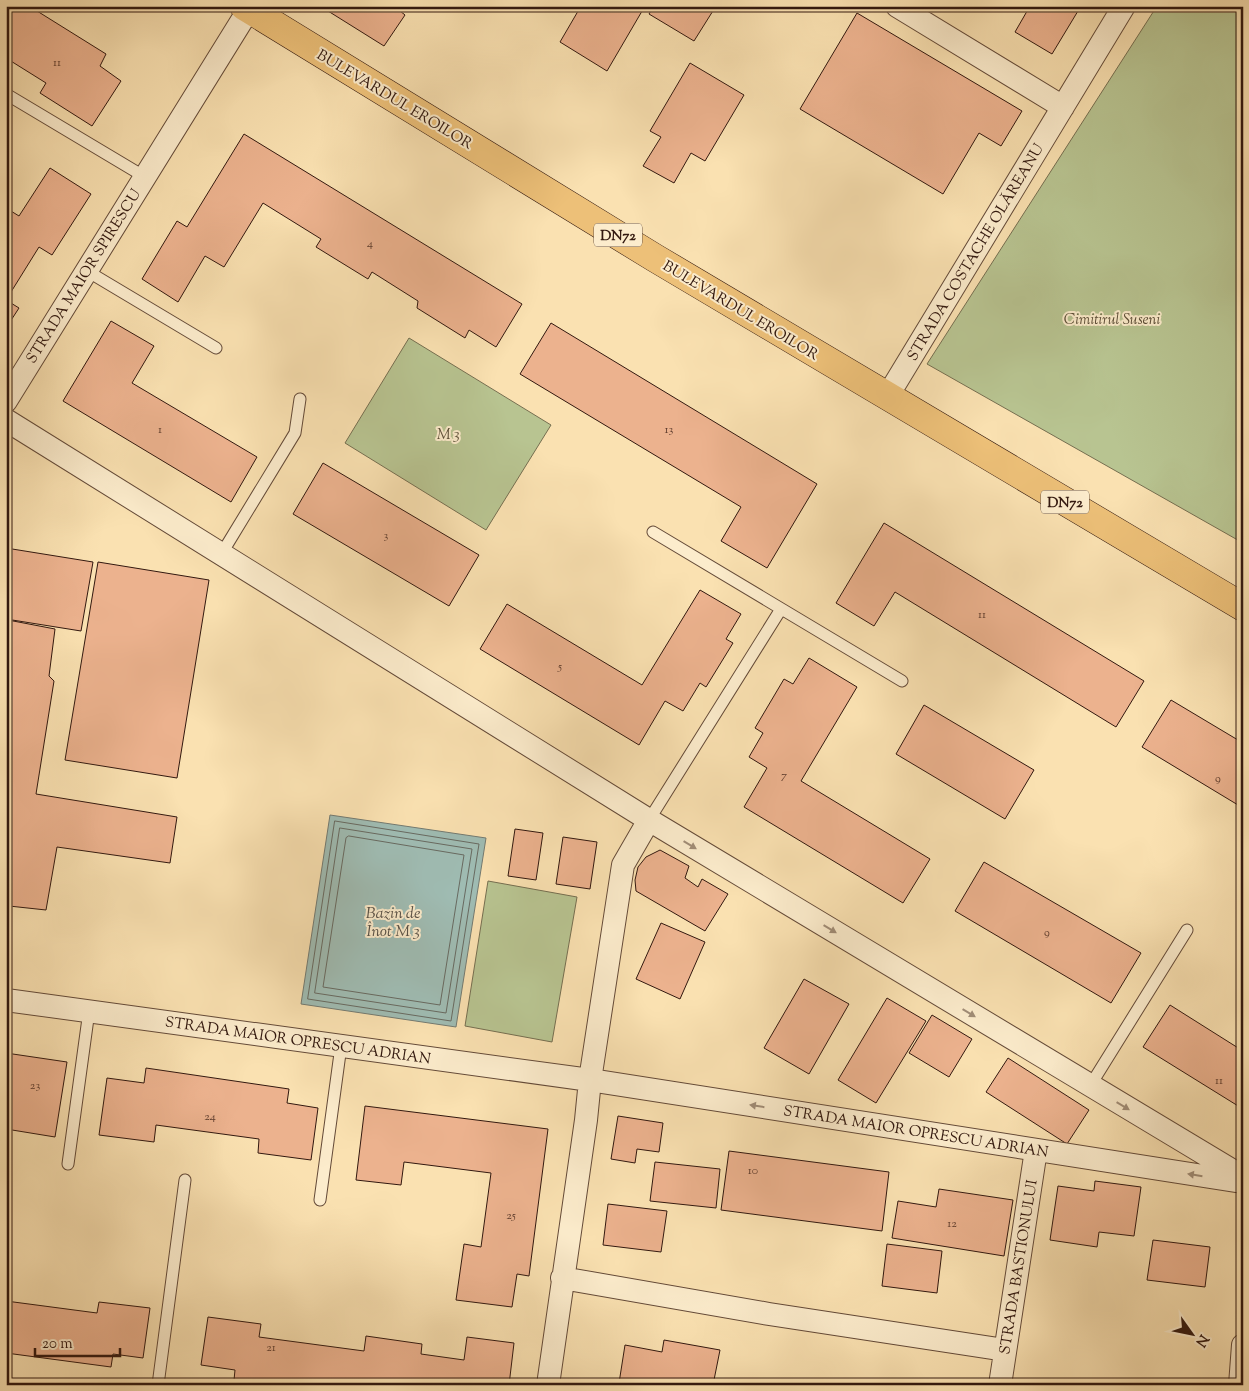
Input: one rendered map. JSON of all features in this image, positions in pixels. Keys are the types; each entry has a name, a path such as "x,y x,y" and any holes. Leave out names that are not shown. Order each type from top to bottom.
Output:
{"main road":[{"name":"BULEVARDUL EROILOR","path":"246,8 655,258 1243,607"}],"street":[{"path":"897,6 1063,107"},
{"name":"STRADA COSTACHE OLĂREANU","path":"887,397 1124,6"},
{"name":"STRADA MAIOR SPIRESCU","path":"6,401 145,177 246,8"},
{"path":"6,420 649,820 1243,1177"},
{"path":"548,1385 590,1080 623,865 649,820"},
{"name":"STRADA MAIOR OPRESCU ADRIAN","path":"6,1000 590,1080 1243,1182"},
{"name":"STRADA BASTIONULUI","path":"1000,1385 1036,1150"},
{"path":"562,1278 769,1314 1005,1350"},
{"path":"1240,1385 1243,1344"}],"lane":[{"name":"STRADA MAIOR SPIRESCU","path":"6,94 145,177"},
{"path":"87,271 216,348"},
{"path":"222,553 295,433 300,399"},
{"path":"653,532 902,681"},
{"path":"649,820 781,610"},
{"path":"1090,1086 1187,930"},
{"path":"68,1164 89,1011"},
{"path":"320,1200 341,1046"},
{"path":"158,1385 185,1180"}],"green space":[{"name":"Cimitirul Suseni","path":"1157,6 1243,6 1243,543 927,364"},
{"name":"M 3","path":"409,338 551,425 486,530 345,443"},
{"path":"488,881 577,897 552,1042 465,1026"}],"water":[{"name":"Bazin de Înot M 3","path":"330,815 486,838 456,1027 301,1004"}],"building":[{"path":"6,6 29,6 106,54 100,66 121,81 92,126 40,93 46,83 6,58"},
{"path":"320,6 394,6 405,15 384,46"},
{"path":"581,6 645,6 607,71 560,42"},
{"path":"654,6 716,6 694,41 649,14"},
{"path":"1030,6 1081,6 1052,54 1015,32"},
{"path":"857,13 1022,111 1001,146 979,133 943,194 800,109"},
{"path":"690,63 744,95 705,161 691,153 674,183 643,166 661,137 650,131"},
{"path":"244,134 522,304 496,347 469,330 465,338 417,308 418,301 372,272 368,279 316,247 321,239 263,203 224,267 205,256 178,302 142,279 177,221 187,227"},
{"path":"50,168 91,194 52,255 39,247 6,300 6,208 19,216"},
{"path":"6,300 19,308 6,328"},
{"path":"111,321 154,346 132,383 257,457 231,502 63,401"},
{"path":"551,323 817,484 767,568 721,541 741,507 520,374"},
{"path":"323,463 479,555 449,606 293,514"},
{"path":"884,523 1144,681 1116,727 895,592 874,626 836,603"},
{"path":"6,548 93,562 81,631 6,619"},
{"path":"98,562 209,580 177,778 65,760"},
{"path":"700,590 741,614 726,639 733,643 706,687 700,683 683,711 665,701 639,745 480,649 507,604 642,685"},
{"path":"8,620 55,629 49,676 54,681 36,794 177,817 170,863 57,847 46,910 9,906 7,917 6,632"},
{"path":"809,658 857,687 801,781 930,859 903,903 744,807 767,768 749,757 763,733 755,728 784,679 793,684"},
{"path":"1171,700 1243,743 1243,808 1142,747"},
{"path":"924,705 1034,770 1005,819 896,754"},
{"path":"515,829 543,833 536,880 508,876"},
{"path":"563,837 597,842 590,889 556,884"},
{"path":"660,850 689,866 685,878 698,887 702,879 728,894 705,931 636,891 635,880 638,867 646,857"},
{"path":"984,862 1141,953 1111,1003 955,911"},
{"path":"661,923 705,942 680,999 636,979"},
{"path":"804,979 849,1004 809,1074 764,1048"},
{"path":"887,998 926,1021 876,1103 838,1080"},
{"path":"1170,1005 1243,1051 1243,1109 1143,1047"},
{"path":"932,1015 972,1039 949,1077 909,1053"},
{"path":"6,1053 67,1062 55,1137 6,1129 8,1107 6,1107"},
{"path":"1008,1058 1089,1110 1067,1144 986,1092"},
{"path":"146,1068 289,1089 287,1103 318,1108 311,1160 258,1153 259,1139 156,1125 154,1142 99,1135 107,1078 144,1083"},
{"path":"365,1106 548,1129 529,1276 517,1274 512,1307 456,1300 464,1244 481,1247 491,1173 404,1162 401,1185 356,1180"},
{"path":"618,1116 663,1123 659,1152 637,1149 635,1163 611,1159"},
{"path":"729,1151 889,1172 882,1231 721,1210"},
{"path":"655,1162 720,1169 716,1208 650,1201"},
{"path":"1095,1181 1141,1187 1134,1236 1099,1232 1097,1247 1050,1240 1058,1186 1094,1191"},
{"path":"939,1189 1013,1200 1004,1256 892,1238 898,1201 936,1207"},
{"path":"608,1204 667,1211 661,1252 603,1245"},
{"path":"1153,1240 1210,1247 1205,1287 1147,1280"},
{"path":"887,1244 942,1251 937,1293 882,1286"},
{"path":"6,1301 97,1313 99,1302 150,1308 143,1358 113,1354 111,1367 6,1353"},
{"path":"208,1317 261,1324 259,1337 364,1351 366,1336 422,1344 421,1354 464,1360 467,1337 514,1343 509,1385 268,1385 234,1380 235,1370 201,1365"},
{"path":"664,1340 720,1350 713,1385 629,1385 619,1383 625,1345 662,1352"}]}
